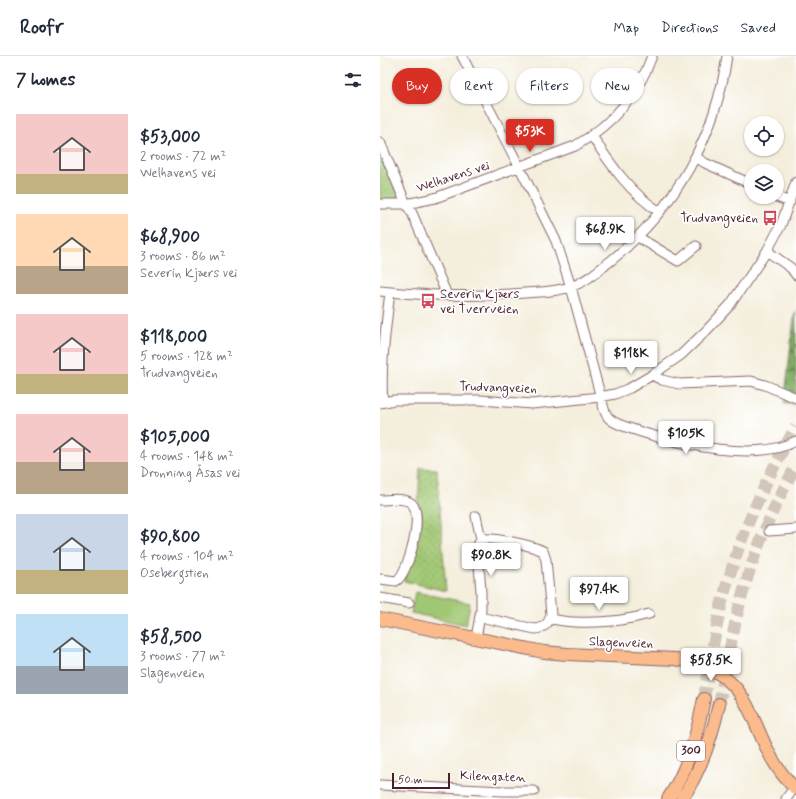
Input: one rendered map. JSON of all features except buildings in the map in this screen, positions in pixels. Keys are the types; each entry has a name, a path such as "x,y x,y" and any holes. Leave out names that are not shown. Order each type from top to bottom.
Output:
{"main road":[{"name":"Slagenveien","path":"380,619 544,652 676,659 690,661 712,669 724,677 740,693 747,704 775,764 795,788"},
{"name":"300","path":"668,799 680,778 695,739 704,699"},
{"name":"300","path":"682,799 703,758 711,736 719,704"}],"street":[{"path":"462,56 556,241 571,287 600,397 604,409 611,420 631,429 667,440 698,447 756,450 787,446 796,441"},
{"name":"Welhavens vei","path":"380,204 406,204 435,198 564,151 592,136 610,121 634,93 646,72 652,56"},
{"path":"380,291 447,295 507,294 557,290 571,287 598,270 638,237 660,212 686,175 712,122 721,89 727,56"},
{"path":"592,136 616,171 646,202 660,212"},
{"path":"380,142 447,295"},
{"path":"696,157 705,163 744,181"},
{"name":"Trudvangveien","path":"381,402 394,400 481,400 532,404 600,397 615,394 630,388 681,355 730,305 767,251 781,225 796,182"},
{"path":"784,200 790,202"},
{"path":"638,237 678,261 696,246"},
{"path":"767,251 791,268 796,275"},
{"path":"381,402 381,366 390,292"},
{"path":"652,375 662,380 679,384 751,381 765,385 796,398"},
{"path":"380,500 405,500 411,503 415,508 417,516 416,535 402,576 396,581 380,579"},
{"path":"476,516 480,539 478,545 482,592 480,617 476,638"},
{"path":"769,531 796,529"},
{"path":"480,539 486,538 513,543 544,551 551,614 550,619 542,628 535,629 480,617"},
{"path":"380,598 409,603"},
{"path":"550,619 574,622 601,622 628,619 649,614"},
{"name":"Kilengaten","path":"380,785 496,791 534,791"},
{"path":"786,799 795,788"}],"green space":[{"path":"380,150 398,194 398,197 394,201 380,201"},
{"path":"796,310 796,404 784,404 794,317"},
{"path":"420,468 437,469 446,591 404,581 418,507"},
{"path":"415,592 470,603 466,625 411,613"}],"tunnel":[{"path":"704,699 721,606 735,559 762,492 796,427"},
{"path":"719,704 735,625 746,582 771,514 796,466"}],"place":[{"name":"Trudvangveien","path":"770,218"},
{"name":"Severin Kjærs vei Tverrveien","path":"428,301"}]}
